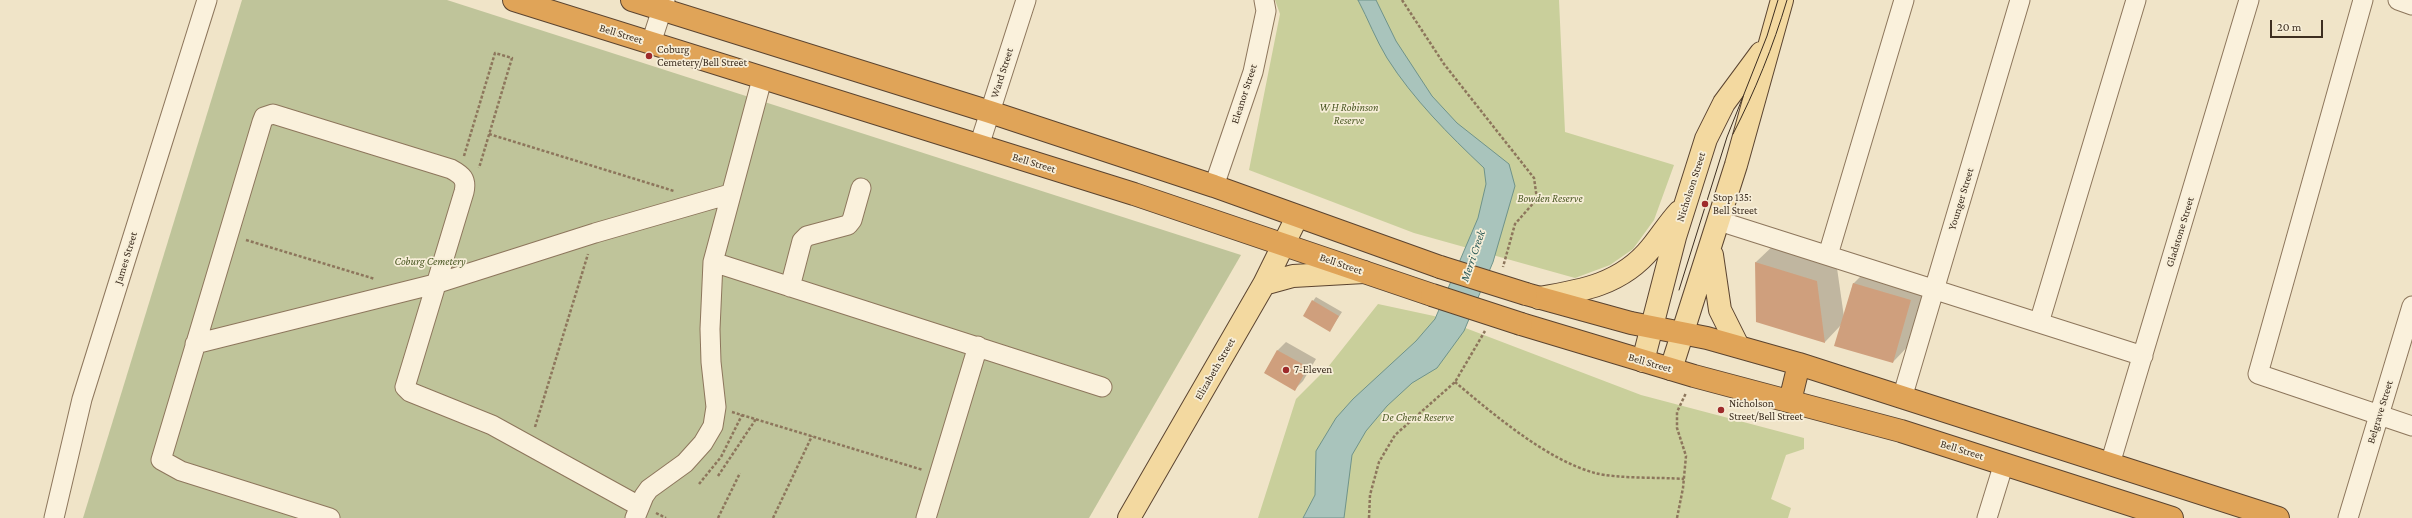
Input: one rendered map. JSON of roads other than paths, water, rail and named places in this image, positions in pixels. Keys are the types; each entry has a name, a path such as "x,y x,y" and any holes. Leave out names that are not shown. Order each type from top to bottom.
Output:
{"highway":[{"name":"Bell Street","path":"514,0 762,79 1134,194 1521,324 1694,376 1790,401 2004,463 2172,518"},
{"path":"632,0 663,5 1214,186 1440,267 1533,296 1653,328 1738,346 1799,364 2278,518"},
{"path":"1790,401 1799,364"}],"main road":[{"name":"Nicholson Street","path":"1671,369 1719,221 1782,0"},
{"name":"Nicholson Street","path":"1643,361 1684,207 1714,123 1724,103 1756,60 1773,29"},
{"path":"1533,296 1579,292 1619,276 1637,263 1651,248 1665,226 1684,207"},
{"name":"Elizabeth Street","path":"1129,518 1264,284 1297,217"},
{"path":"1711,246 1720,310 1738,346"},
{"path":"1264,284 1293,276 1364,272"}],"street":[{"name":"James Street","path":"54,518 82,399 207,0"},
{"name":"Ward Street","path":"979,146 1026,0"},
{"name":"Eleanor Street","path":"1214,186 1253,72 1266,11 1264,0"},
{"path":"1828,255 1904,0"},
{"name":"Younger Street","path":"1902,398 2020,0"},
{"path":"2039,322 2136,0"},
{"name":"Gladstone Street","path":"2110,464 2249,0"},
{"path":"2363,0 2258,374 2412,426"},
{"path":"2398,0 2412,5"},
{"path":"651,43 663,5"},
{"path":"330,518 181,471 160,460 264,117 273,114 444,166 462,178 464,192 405,382 407,390 492,425 637,512 649,489 685,463 703,443 713,426 716,407 711,362 710,329 713,262 762,79"},
{"path":"790,287 802,241 807,236 848,226 852,220 862,188"},
{"path":"195,344 435,284 595,233 730,194"},
{"path":"1719,221 1934,288 2143,356"},
{"path":"713,262 1102,387"},
{"name":"Belgrave Street","path":"2348,518 2412,306"},
{"path":"926,518 978,346"},
{"path":"1987,518 2004,463"}],"water":[{"name":"Merri Creek","path":"1358,0 1376,0 1396,41 1432,96 1457,123 1509,164 1515,186 1493,262 1464,331 1437,368 1412,383 1387,406 1366,431 1352,455 1344,518 1303,518 1315,495 1316,451 1336,418 1353,399 1416,341 1435,319 1478,218 1486,184 1484,168 1432,116 1397,73 1383,51"}],"tram line":[{"path":"1679,290 1727,137 1767,36 1778,0"},
{"path":"1733,134 1749,102 1763,68 1776,35 1787,0"}],"place":[{"name":"Coburg Cemetery/Bell Street","path":"649,56"},
{"name":"Stop 135: Bell Street","path":"1705,204"},
{"name":"7-Eleven","path":"1286,370"},
{"name":"Nicholson Street/Bell Street","path":"1721,410"}],"park label":[{"name":"W H Robinson Reserve","path":"1349,114"},
{"name":"Bowden Reserve","path":"1550,199"},
{"name":"Coburg Cemetery","path":"430,262"},
{"name":"De Chene Reserve","path":"1418,418"}]}
